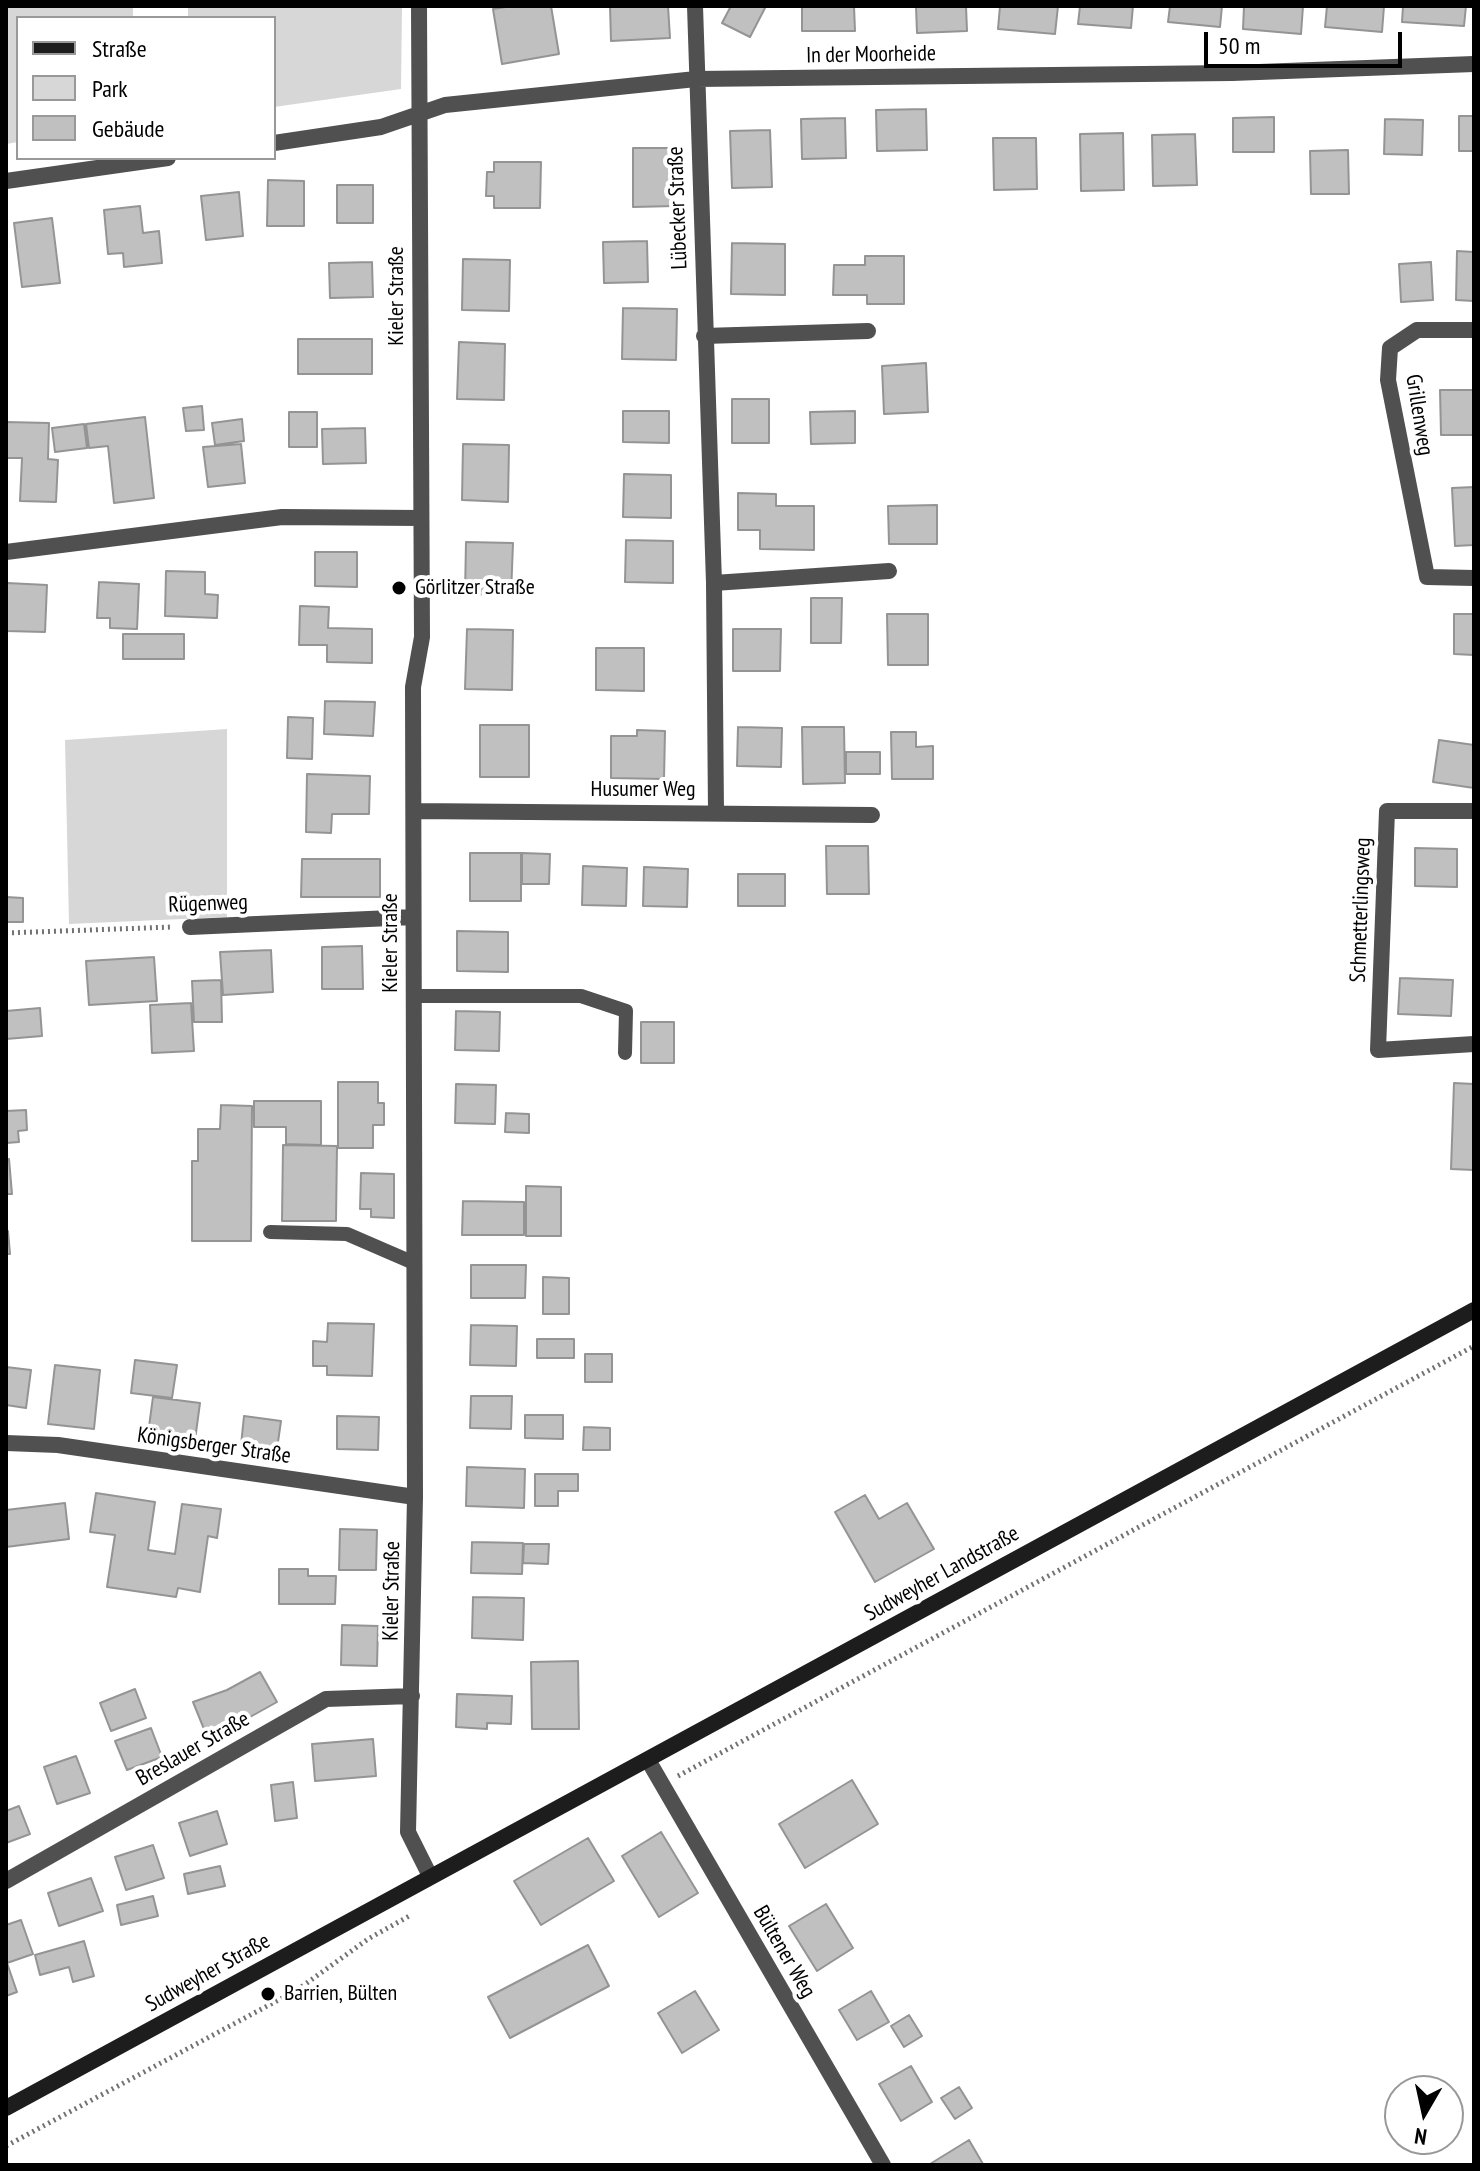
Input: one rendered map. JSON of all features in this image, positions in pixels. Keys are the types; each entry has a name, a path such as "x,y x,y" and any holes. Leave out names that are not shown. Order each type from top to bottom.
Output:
{"main road":[{"name":"Sudweyher Landstraße","path":"430,1876 1474,1310"},
{"name":"Sudweyher Straße","path":"6,2108 430,1876"}],"street":[{"name":"Kieler Straße","path":"419,6 422,637 413,687 415,1497 408,1832 430,1876"},
{"name":"Lübecker Straße","path":"695,6 714,583 716,812"},
{"name":"In der Moorheide","path":"276,143 381,127 445,105 696,79 1232,73 1474,64"},
{"path":"6,181 154,160"},
{"name":"Grillenweg","path":"1474,330 1417,330 1390,348 1388,380 1427,577 1474,578"},
{"path":"704,336 868,331"},
{"path":"6,552 282,517 420,518"},
{"path":"714,583 889,571"},
{"name":"Husumer Weg","path":"414,811 872,815"},
{"name":"Schmetterlingsweg","path":"1474,811 1387,811 1378,1050 1474,1044"},
{"name":"Rügenweg","path":"190,927 413,917"},
{"name":"Königsberger Straße","path":"6,1443 58,1445 415,1497"},
{"name":"Breslauer Straße","path":"6,1881 326,1699 412,1696"},
{"name":"Bültener Weg","path":"648,1760 883,2165"}],"lane":[{"path":"413,996 581,996 626,1011 625,1053"},
{"path":"270,1232 347,1234 414,1263"}],"path":[{"name":"Rügenweg","path":"6,933 190,927"},
{"path":"657,1778 685,1775 1474,1346"},
{"path":"6,2146 297,1990 368,1939 418,1911"}],"green space":[{"path":"6,6 133,6 133,16 16,16 16,142 6,144"},
{"path":"188,6 402,6 401,89 276,107 276,16 188,16"},
{"path":"227,729 227,917 69,924 65,740"}],"building":[{"path":"551,6 559,54 502,64 493,9"},
{"path":"610,6 668,6 670,38 611,41"},
{"path":"731,6 766,6 750,37 722,23"},
{"path":"802,6 854,6 855,31 802,31"},
{"path":"916,6 966,6 967,31 917,33"},
{"path":"1000,6 1058,6 1055,34 998,29"},
{"path":"1080,6 1133,6 1131,28 1078,24"},
{"path":"1170,6 1222,6 1220,27 1168,22"},
{"path":"1244,6 1303,6 1301,34 1243,29"},
{"path":"1327,6 1384,6 1382,32 1325,27"},
{"path":"1403,6 1466,6 1464,26 1402,22"},
{"path":"926,109 927,150 877,151 876,110"},
{"path":"1459,116 1474,116 1474,151 1459,151"},
{"path":"1274,117 1274,152 1233,152 1233,118"},
{"path":"845,118 846,158 802,159 801,119"},
{"path":"1385,119 1423,120 1422,155 1384,154"},
{"path":"770,130 772,187 732,188 730,131"},
{"path":"1123,133 1124,190 1081,191 1080,134"},
{"path":"1195,134 1197,185 1153,186 1152,135"},
{"path":"993,138 1036,138 1037,189 994,190"},
{"path":"633,148 674,148 675,206 633,207"},
{"path":"1348,150 1349,194 1311,194 1310,151"},
{"path":"494,162 541,162 540,208 494,208 494,196 486,196 487,172 494,172"},
{"path":"268,180 304,181 304,226 267,226"},
{"path":"337,185 373,185 373,223 337,223"},
{"path":"239,192 243,236 206,240 201,196"},
{"path":"140,206 143,233 159,231 162,263 124,267 123,253 108,254 104,210"},
{"path":"52,218 60,283 22,287 14,223"},
{"path":"647,241 648,282 604,283 603,242"},
{"path":"732,243 785,244 785,295 731,294"},
{"path":"1457,251 1474,252 1474,301 1456,300"},
{"path":"865,256 904,256 904,304 867,304 867,295 833,295 834,265 865,265"},
{"path":"463,259 510,260 509,311 462,310"},
{"path":"372,262 373,297 330,298 329,263"},
{"path":"1431,262 1433,300 1401,302 1399,264"},
{"path":"623,308 677,309 676,360 622,359"},
{"path":"298,339 372,339 372,374 298,374"},
{"path":"459,342 505,344 504,400 457,399"},
{"path":"926,363 928,412 884,414 882,366"},
{"path":"1440,390 1474,390 1474,435 1441,435"},
{"path":"732,399 769,399 769,443 732,443"},
{"path":"202,406 204,430 186,431 183,408"},
{"path":"623,411 669,411 669,443 623,442"},
{"path":"855,411 855,443 811,444 810,412"},
{"path":"289,412 317,412 317,447 289,447"},
{"path":"145,417 154,498 114,503 108,446 89,448 86,424"},
{"path":"242,419 244,441 215,445 212,423"},
{"path":"6,422 49,423 48,459 58,460 56,502 20,501 22,458 6,458"},
{"path":"84,424 87,448 55,452 52,428"},
{"path":"365,428 366,463 323,464 322,429"},
{"path":"241,444 245,483 208,487 203,447"},
{"path":"463,444 509,445 508,502 462,500"},
{"path":"624,474 671,475 671,518 623,517"},
{"path":"1474,487 1474,545 1455,546 1452,488"},
{"path":"738,493 776,494 776,506 814,506 814,550 760,549 760,530 738,530"},
{"path":"937,505 937,544 889,544 888,506"},
{"path":"626,540 673,541 673,583 625,582"},
{"path":"466,542 513,543 511,595 465,594"},
{"path":"315,552 357,552 357,587 315,586"},
{"path":"166,571 205,572 205,594 218,595 217,618 165,616"},
{"path":"99,582 139,584 137,629 110,628 110,618 97,618"},
{"path":"7,583 47,585 45,632 6,631"},
{"path":"811,598 842,598 841,643 811,643"},
{"path":"300,606 329,607 328,628 372,629 372,663 327,662 327,645 299,645"},
{"path":"887,614 928,614 928,665 888,665"},
{"path":"1454,614 1474,614 1474,655 1454,654"},
{"path":"467,629 513,630 512,690 465,689"},
{"path":"733,629 781,629 780,671 733,671"},
{"path":"123,634 184,634 184,659 123,659"},
{"path":"596,648 644,648 644,691 596,690"},
{"path":"325,701 375,702 373,736 324,734"},
{"path":"288,717 313,718 312,759 287,758"},
{"path":"480,725 529,725 529,777 480,777"},
{"path":"738,727 782,728 781,767 737,766"},
{"path":"802,727 844,727 845,783 803,784"},
{"path":"637,730 665,731 664,779 611,778 611,736 637,736"},
{"path":"891,732 916,732 916,747 933,746 933,779 892,779"},
{"path":"1439,740 1474,745 1474,788 1433,782"},
{"path":"846,752 880,752 880,774 846,774"},
{"path":"307,774 370,776 369,814 332,814 331,833 306,832"},
{"path":"826,846 868,846 869,894 827,894"},
{"path":"1415,848 1457,849 1457,887 1415,886"},
{"path":"470,853 521,853 521,901 470,901"},
{"path":"522,853 550,854 549,884 522,884"},
{"path":"302,859 380,859 380,897 301,897"},
{"path":"583,866 627,868 626,906 582,905"},
{"path":"644,867 688,869 687,907 643,906"},
{"path":"738,874 785,874 785,906 738,906"},
{"path":"6,897 23,898 23,922 6,922"},
{"path":"457,931 508,932 508,972 457,971"},
{"path":"362,946 363,989 322,989 322,947"},
{"path":"271,950 273,992 223,995 220,952"},
{"path":"154,957 157,1001 89,1005 86,961"},
{"path":"1400,978 1453,980 1451,1016 1398,1014"},
{"path":"221,980 222,1022 194,1022 192,981"},
{"path":"191,1003 194,1051 152,1053 150,1005"},
{"path":"40,1008 42,1036 6,1039 6,1011"},
{"path":"456,1011 500,1012 499,1051 455,1050"},
{"path":"641,1022 674,1022 674,1063 641,1063"},
{"path":"338,1082 378,1082 378,1103 384,1103 384,1125 373,1125 373,1148 338,1148"},
{"path":"1454,1083 1474,1084 1474,1170 1451,1169"},
{"path":"456,1084 496,1085 495,1124 455,1123"},
{"path":"254,1101 321,1101 321,1145 286,1144 286,1127 254,1127"},
{"path":"221,1105 252,1106 251,1241 192,1241 192,1161 198,1161 198,1129 220,1129"},
{"path":"26,1110 27,1130 18,1131 19,1142 6,1143 6,1111"},
{"path":"506,1113 529,1114 529,1133 505,1132"},
{"path":"283,1145 337,1146 336,1221 282,1221"},
{"path":"6,1159 9,1159 12,1194 6,1194"},
{"path":"361,1173 394,1174 394,1218 371,1217 371,1209 360,1209"},
{"path":"526,1186 561,1187 561,1236 526,1236"},
{"path":"463,1201 524,1202 524,1235 462,1235"},
{"path":"8,1231 10,1254 6,1254"},
{"path":"471,1265 526,1265 525,1298 471,1298"},
{"path":"543,1277 569,1278 569,1314 543,1314"},
{"path":"328,1323 374,1324 372,1376 327,1375 327,1366 313,1366 313,1341 327,1342"},
{"path":"471,1325 517,1326 516,1366 470,1365"},
{"path":"537,1339 574,1339 574,1358 537,1358"},
{"path":"585,1354 612,1354 612,1382 585,1382"},
{"path":"135,1360 177,1365 172,1398 131,1393"},
{"path":"55,1365 100,1370 94,1429 48,1424"},
{"path":"6,1367 31,1370 26,1408 6,1405"},
{"path":"471,1396 512,1396 511,1429 470,1428"},
{"path":"153,1397 200,1403 195,1440 148,1434"},
{"path":"525,1415 563,1415 563,1439 525,1438"},
{"path":"244,1416 281,1421 277,1449 241,1445"},
{"path":"337,1416 379,1417 378,1450 337,1449"},
{"path":"584,1427 610,1428 610,1450 583,1450"},
{"path":"467,1467 525,1469 524,1508 466,1506"},
{"path":"535,1474 578,1474 578,1491 558,1491 558,1506 535,1506"},
{"path":"96,1493 155,1502 148,1550 175,1554 182,1504 221,1509 217,1538 208,1536 200,1592 178,1588 176,1597 107,1587 115,1535 90,1532"},
{"path":"865,1495 879,1519 907,1503 934,1549 875,1582 835,1512"},
{"path":"65,1503 69,1539 6,1547 6,1510"},
{"path":"340,1529 377,1530 376,1570 339,1570"},
{"path":"472,1542 523,1543 522,1574 471,1573"},
{"path":"524,1544 549,1544 548,1564 523,1563"},
{"path":"279,1569 308,1569 308,1576 336,1576 335,1604 279,1604"},
{"path":"473,1597 524,1598 523,1640 472,1638"},
{"path":"342,1625 378,1626 377,1666 341,1665"},
{"path":"578,1661 579,1729 532,1729 531,1662"},
{"path":"260,1672 277,1702 241,1722 206,1734 193,1702 227,1690"},
{"path":"135,1689 146,1718 111,1731 100,1703"},
{"path":"457,1694 512,1696 511,1724 487,1723 487,1729 456,1727"},
{"path":"151,1728 162,1757 127,1770 115,1741"},
{"path":"373,1739 376,1776 315,1781 312,1744"},
{"path":"76,1756 90,1793 57,1804 44,1767"},
{"path":"852,1780 878,1824 805,1868 779,1824"},
{"path":"293,1782 297,1818 275,1821 271,1785"},
{"path":"19,1806 30,1834 6,1843 6,1811"},
{"path":"217,1811 227,1844 190,1856 179,1823"},
{"path":"661,1832 698,1893 659,1917 622,1856"},
{"path":"588,1838 614,1881 541,1925 514,1881"},
{"path":"153,1845 164,1878 126,1890 115,1857"},
{"path":"220,1866 225,1886 188,1894 184,1874"},
{"path":"91,1878 103,1911 59,1926 48,1893"},
{"path":"153,1896 158,1916 121,1925 117,1905"},
{"path":"826,1904 853,1948 817,1971 789,1926"},
{"path":"21,1920 33,1954 7,1963 17,1992 6,1996 6,1925"},
{"path":"84,1941 94,1976 73,1982 69,1967 40,1975 35,1955"},
{"path":"588,1945 609,1986 510,2038 488,1997"},
{"path":"695,1991 719,2030 682,2053 658,2013"},
{"path":"871,1991 889,2022 857,2040 839,2010"},
{"path":"909,2015 922,2036 904,2047 891,2026"},
{"path":"911,2066 932,2102 901,2121 879,2084"},
{"path":"959,2087 972,2108 955,2119 941,2098"},
{"path":"969,2140 983,2164 930,2165 930,2164"}],"place":[{"name":"Görlitzer Straße","path":"399,588"},
{"name":"Barrien, Bülten","path":"268,1994"}]}
